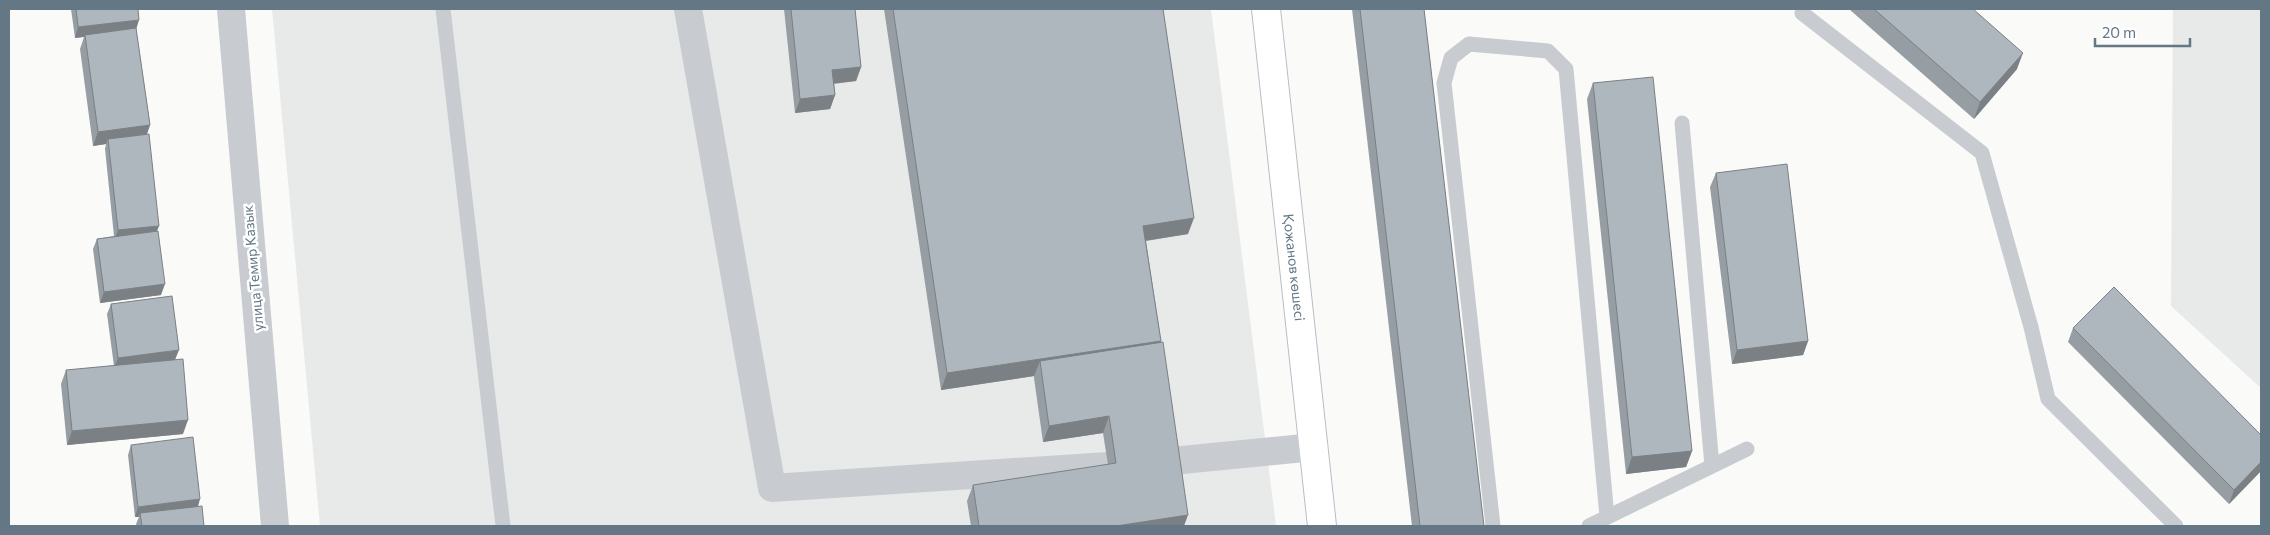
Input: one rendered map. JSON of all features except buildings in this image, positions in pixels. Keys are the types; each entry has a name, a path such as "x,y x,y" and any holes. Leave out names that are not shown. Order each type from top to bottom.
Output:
{"main road":[{"name":"Қожанов көшесі","path":"1266,9 1322,526"}],"street":[{"name":"улица Темир Казык","path":"231,9 275,526"},
{"path":"688,9 772,488 1108,466"},
{"path":"1172,461 1314,447"}],"lane":[{"path":"443,9 503,526"},
{"path":"1802,13 1982,153 2031,327 2048,399 2176,526"},
{"path":"1493,526 1444,83 1450,58 1468,44 1548,51 1566,69 1607,517"},
{"path":"1682,123 1712,466"},
{"path":"1589,526 1747,449"}],"shaded area":[{"path":"272,9 1211,9 1276,526 320,526"},
{"path":"2173,9 2261,9 2261,388 2171,306"}]}
